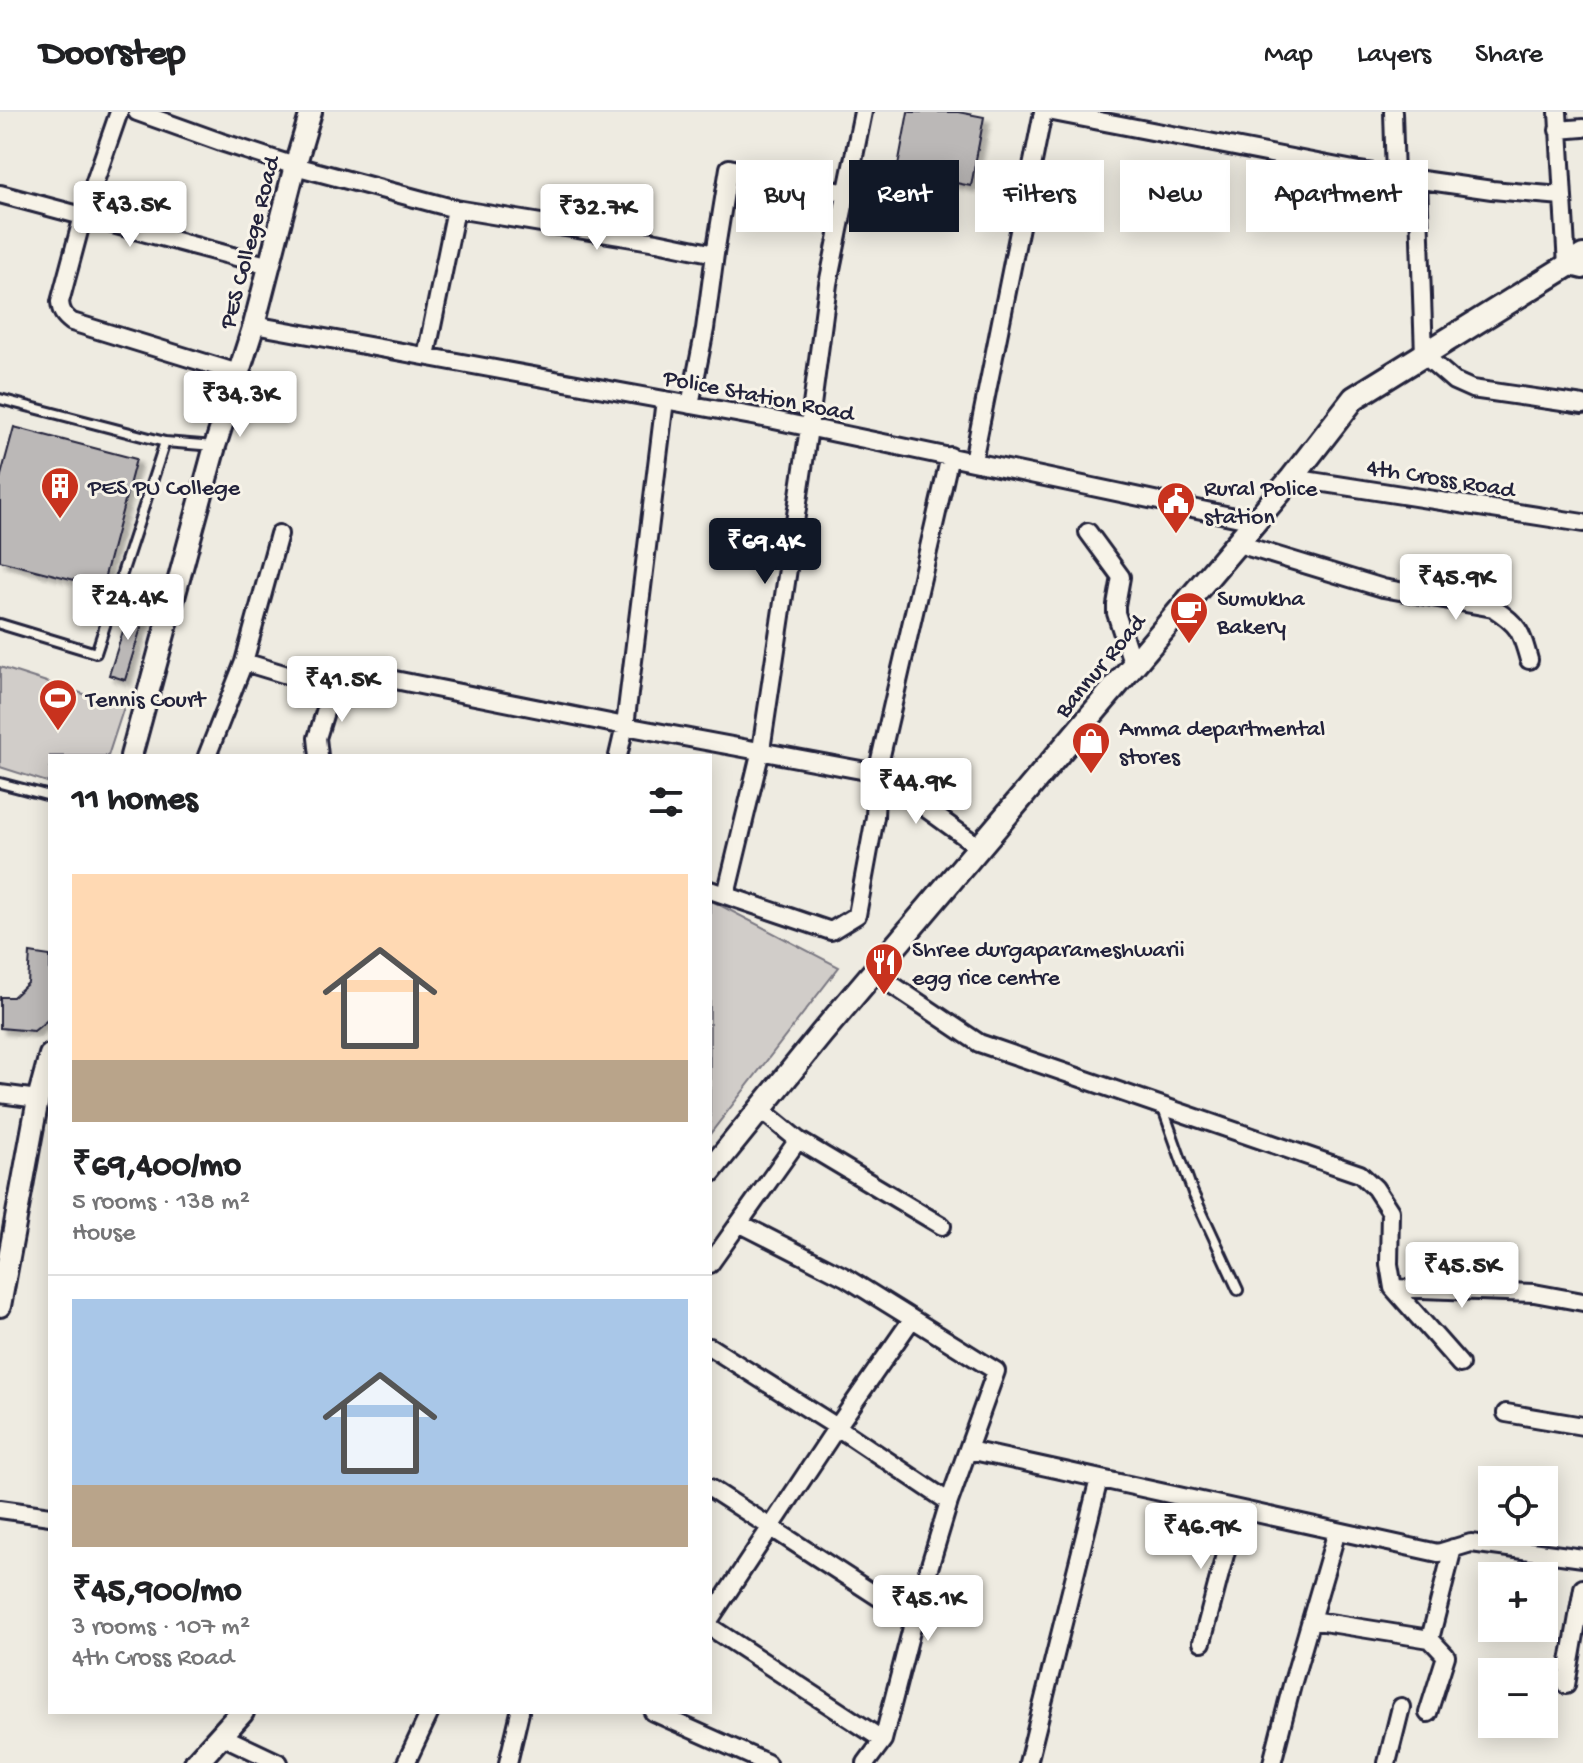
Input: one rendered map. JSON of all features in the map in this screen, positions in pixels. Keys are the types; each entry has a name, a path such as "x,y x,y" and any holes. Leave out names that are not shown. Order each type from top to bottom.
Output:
{"main road":[{"name":"Bannur Road","path":"712,1169 873,972 1292,478 1354,398 1578,264"},
{"path":"196,1763 240,1714"}],"street":[{"path":"119,112 83,216 60,302 61,310 72,322 238,373"},
{"path":"137,112 295,166 456,209 715,254"},
{"name":"PES College Road","path":"132,754 215,446 254,325 311,112"},
{"path":"863,112 828,284 761,750 718,892 831,931 857,915 875,817 877,773 950,456"},
{"path":"973,461 1043,112"},
{"path":"1053,112 1099,116 1307,160"},
{"path":"1393,112 1394,160"},
{"path":"1558,112 1562,196 1578,264"},
{"path":"1558,130 1583,128"},
{"path":"690,405 705,329 729,168 847,193"},
{"path":"1428,181 1562,196"},
{"path":"0,194 270,266"},
{"path":"426,356 456,209"},
{"path":"1420,232 1424,355 1454,381 1472,389 1583,405"},
{"name":"Police Station Road","path":"254,325 809,428 1254,521"},
{"path":"618,754 625,726 665,400"},
{"name":"4th Cross Road","path":"1292,478 1583,523"},
{"path":"1088,532 1121,577 1116,613 1133,665"},
{"path":"208,754 244,662 279,534"},
{"path":"1235,543 1383,588 1493,608 1509,618 1522,633 1529,660"},
{"path":"244,662 353,695 385,678 877,773 979,847"},
{"path":"319,754 317,738 332,689"},
{"path":"873,972 979,1043 1360,1174 1375,1188 1390,1211 1389,1264 1393,1288 1460,1364"},
{"path":"0,1306 48,1067"},
{"path":"0,1094 41,1110"},
{"path":"760,1109 798,1140 942,1226"},
{"path":"712,1261 798,1140"},
{"path":"739,1223 845,1277 996,1371 949,1502 883,1740 866,1763"},
{"path":"1393,1288 1534,1293 1583,1302"},
{"path":"712,1616 912,1319"},
{"path":"712,1348 949,1502"},
{"path":"1506,1413 1583,1426"},
{"path":"969,1450 1438,1553 1471,1543 1583,1558"},
{"path":"1028,1763 1099,1479"},
{"path":"712,1489 914,1620"},
{"path":"0,1509 48,1516"},
{"path":"1202,1642 1237,1509"},
{"path":"1272,1763 1337,1531"},
{"path":"1430,1639 1453,1548"},
{"path":"1566,1685 1583,1588"},
{"path":"1311,1620 1430,1639 1446,1656 1428,1713"},
{"path":"712,1628 883,1740"},
{"path":"1387,1763 1401,1707"},
{"path":"406,1763 429,1714"},
{"path":"510,1762 520,1714"},
{"path":"657,1714 767,1763"},
{"path":"222,1736 279,1763"}],"lane":[{"path":"0,399 165,442 215,446"},
{"path":"0,624 96,653 165,442"},
{"path":"0,783 48,795"},
{"path":"1162,1106 1193,1193 1238,1290"}],"shaded area":[{"name":"Tennis Court","path":"0,667 124,707 109,754 48,754 48,782 0,767"},
{"path":"712,901 839,967 712,1131"}],"building":[{"path":"908,112 958,112 984,117 971,186 959,184 959,160 899,160"},
{"name":"PES PU College","path":"14,427 136,459 102,587 0,561 0,479"},
{"path":"132,603 147,608 125,680 109,675"},
{"path":"30,953 48,956 48,1020 34,1031 0,1028 0,997 13,997 28,983"}],"place":[{"name":"PES PU College","path":"60,520"},
{"name":"Rural Police station","path":"1176,535"},
{"name":"Sumukha Bakery","path":"1189,645"},
{"name":"Tennis Court","path":"58,732"},
{"name":"Amma departmental stores","path":"1091,775"},
{"name":"Shree durgaparameshwarii egg rice centre","path":"884,996"}]}
